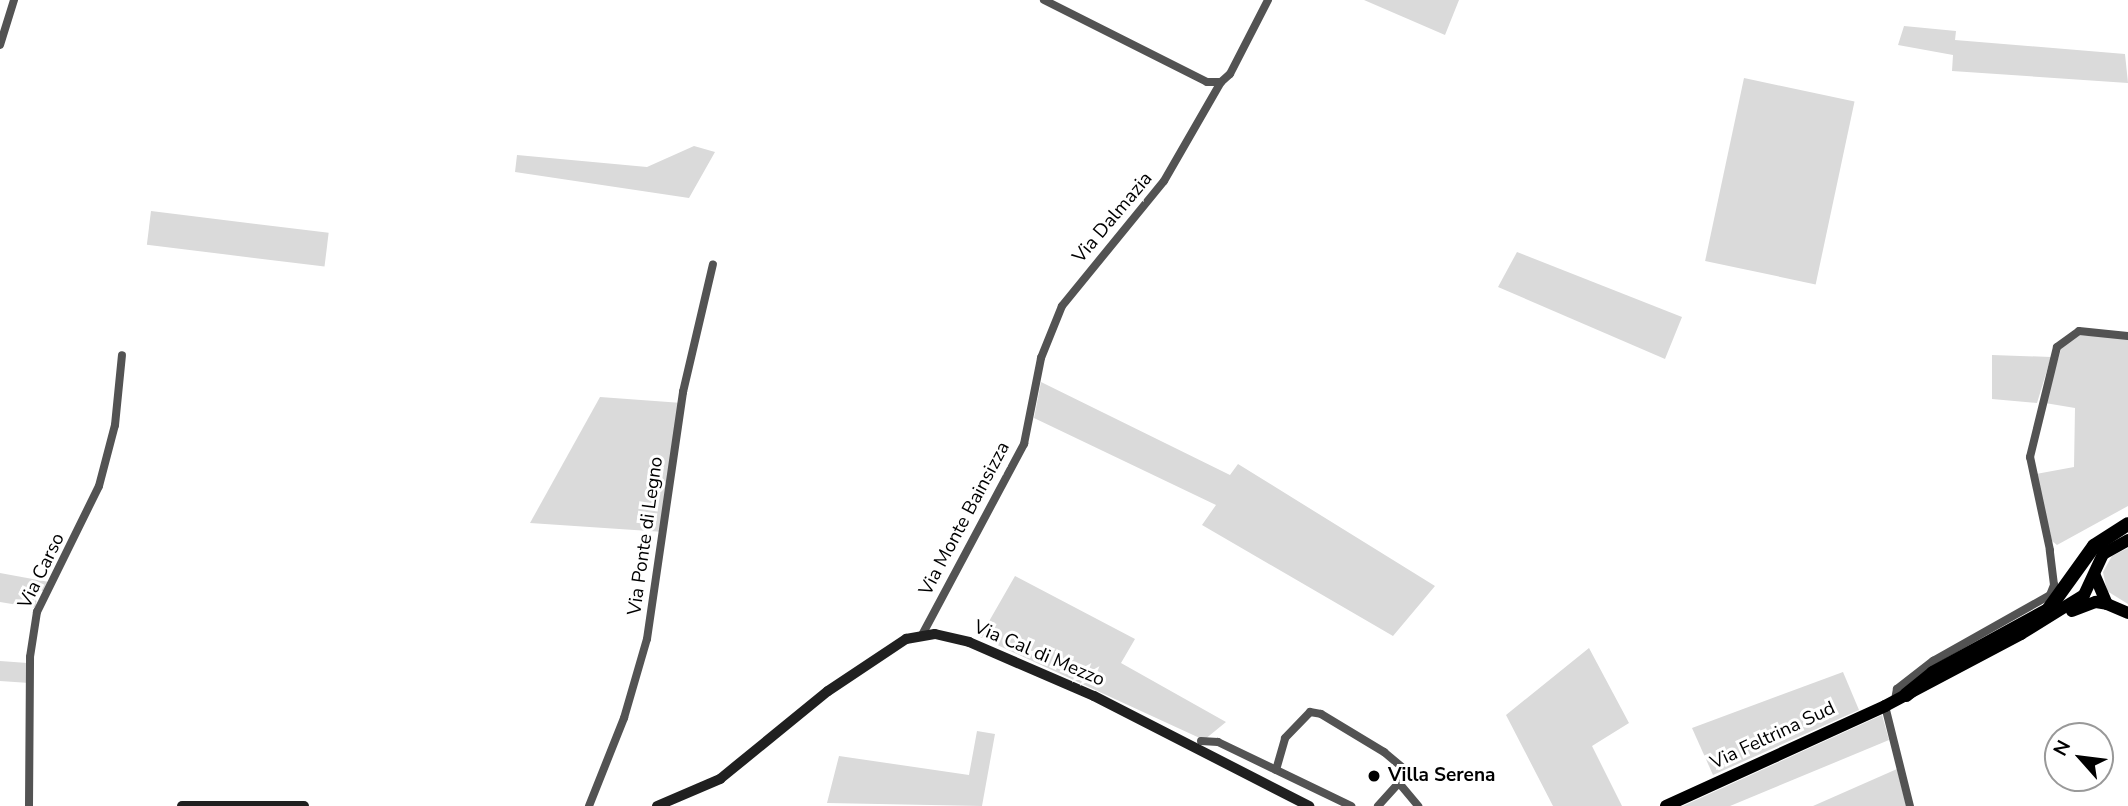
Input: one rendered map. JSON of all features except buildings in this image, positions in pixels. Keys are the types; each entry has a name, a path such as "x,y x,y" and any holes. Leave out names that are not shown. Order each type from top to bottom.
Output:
{"highway":[{"path":"1896,700 1933,673 2048,610 2094,546 2128,524"}],"main road":[{"name":"Via Feltrina Sud","path":"1666,806 1896,700 2021,634 2079,600 2095,576 2103,554 2128,540"},
{"path":"2095,576 2107,604 2128,613"},
{"name":"Via Feltrina Sud","path":"2021,634 2082,606 2107,604"}],"street":[{"path":"0,45 13,0"},
{"path":"1044,0 1200,79 1221,82"},
{"name":"Via Dalmazia","path":"1068,298 1164,181 1221,82 1234,67 1268,0"},
{"name":"Via Ponte di Legno","path":"589,806 624,718 647,639 683,392 713,264"},
{"name":"Via Monte Bainsizza","path":"922,635 1024,444 1041,358 1068,298"},
{"name":"Via Feltrina Sud","path":"1896,700 1897,689 1933,661 2050,595 2054,585 2050,550 2030,444 2057,347 2071,332 2128,336"},
{"name":"Via Carso","path":"29,806 30,657 37,612 99,486 115,425 122,355"},
{"name":"Via Cal di Mezzo","path":"657,806 720,779 828,691 906,639 922,635 946,635 969,642 1094,696 1309,806"},
{"path":"1896,700 1910,806"},
{"path":"1276,770 1284,738 1310,712 1321,714 1384,752 1409,773 1379,806"},
{"path":"1201,741 1218,742 1351,806"},
{"path":"1399,783 1418,806"},
{"path":"182,806 304,806"}],"shaded area":[{"path":"1364,0 1459,0 1445,35"},
{"path":"1904,26 1956,31 1955,40 2125,54 2128,83 1952,71 1953,55 1898,45"},
{"path":"1744,78 1855,101 1816,284 1705,261"},
{"path":"694,146 715,152 689,198 515,172 517,155 647,167"},
{"path":"151,211 329,233 325,267 147,245"},
{"path":"1517,252 1682,317 1665,359 1498,287"},
{"path":"2077,335 2128,338 2128,506 2057,545 2052,541 2036,474 2074,467 2075,408 2045,403 2062,346"},
{"path":"1992,355 2051,357 2037,403 1992,399"},
{"path":"1041,382 1230,475 1238,464 1435,586 1393,636 1202,525 1216,505 1034,418"},
{"path":"600,397 682,403 664,532 530,523"},
{"path":"2128,548 2128,604 2107,591 2103,572 2112,556"},
{"path":"0,573 49,582 45,591 37,591 36,608 0,602"},
{"path":"1015,576 1135,639 1121,663 1226,722 1204,740 980,637"},
{"path":"1589,648 1629,723 1592,746 1622,806 1553,806 1506,715"},
{"path":"0,661 31,663 30,683 0,681"},
{"path":"1843,672 1859,710 1713,775 1692,728"},
{"path":"1882,715 1889,740 1730,806 1683,806"},
{"path":"977,731 995,734 982,806 827,803 839,756 969,775"},
{"path":"1897,769 1906,806 1813,806"}],"place":[{"name":"Villa Serena","path":"1374,776"}]}
